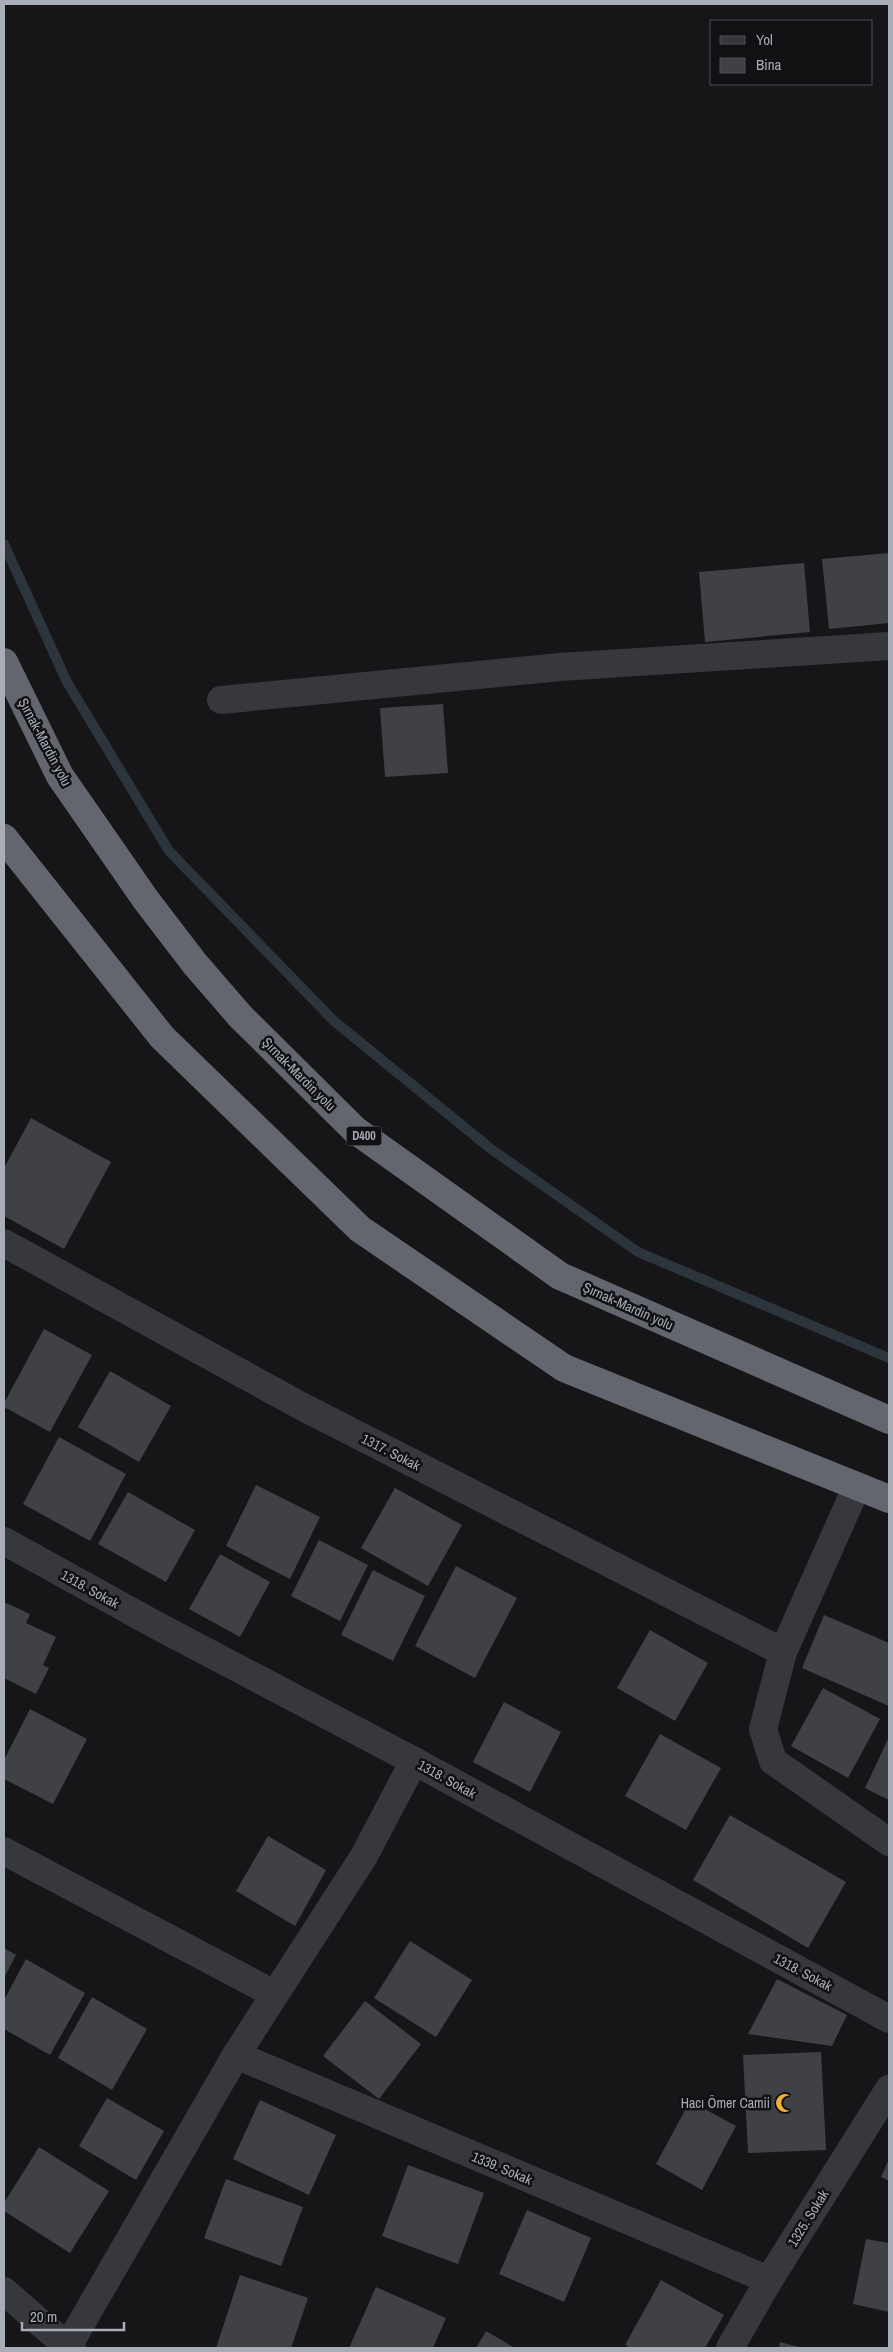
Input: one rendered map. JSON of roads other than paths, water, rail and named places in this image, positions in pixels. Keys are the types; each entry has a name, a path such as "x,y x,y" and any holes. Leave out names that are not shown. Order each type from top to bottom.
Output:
{"highway":[{"name":"Şırnak-Mardin yolu","path":"4,662 60,776 146,900 195,964 240,1016 355,1130 560,1276 889,1420"},
{"path":"4,838 162,1037 360,1229 564,1368 889,1499"}],"street":[{"path":"220,700 560,668 889,646"},
{"name":"1317. Sokak","path":"4,1243 301,1406 783,1652"},
{"path":"857,1486 783,1652 763,1730 773,1761 889,1842"},
{"name":"1318. Sokak","path":"4,1541 154,1624 414,1761 889,2018"},
{"path":"4,2291 69,2348 236,2055 364,1856 414,1761"},
{"path":"4,1851 274,1994"},
{"name":"1339. Sokak","path":"236,2055 769,2280"},
{"name":"1325. Sokak","path":"730,2348 769,2280 889,2089"}],"waterway":[{"path":"4,544 67,682 169,851 334,1021 491,1149 638,1252 889,1358"}],"place":[{"name":"Hacı Ömer Camii","path":"785,2103"}]}
